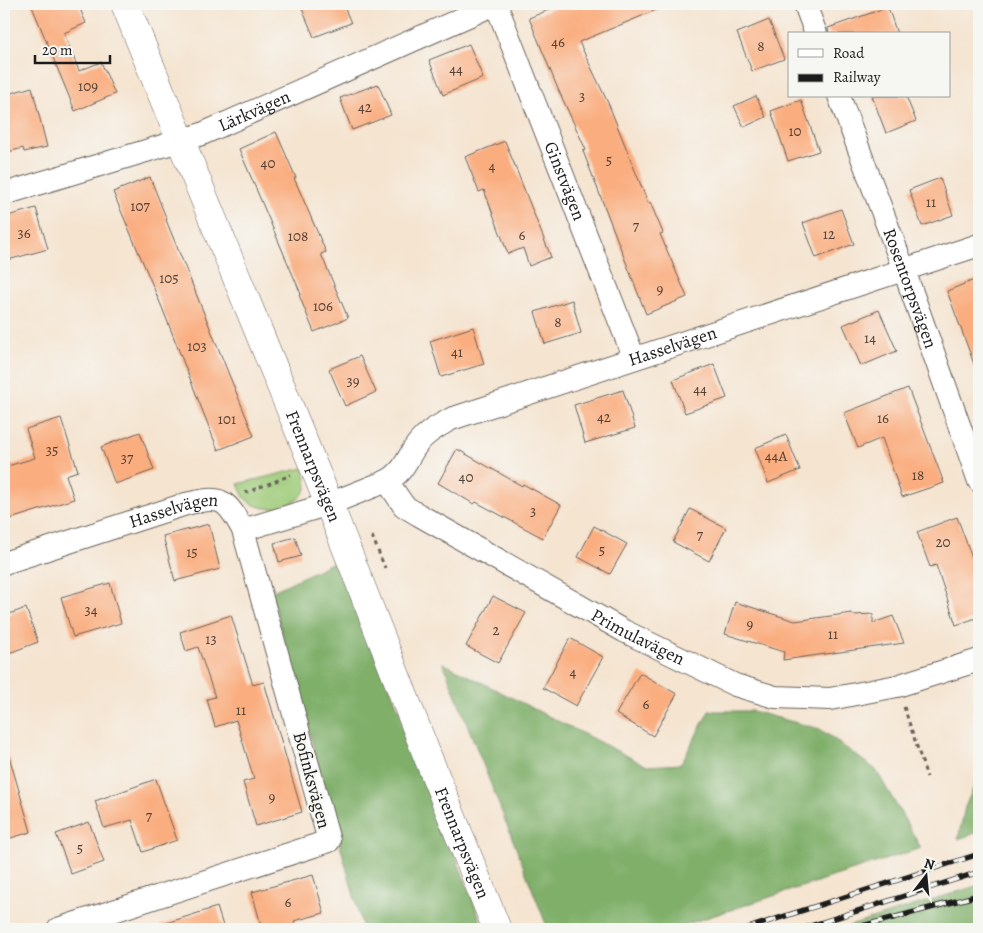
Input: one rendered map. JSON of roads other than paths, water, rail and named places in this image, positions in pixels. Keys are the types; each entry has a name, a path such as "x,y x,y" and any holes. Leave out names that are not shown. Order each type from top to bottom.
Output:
{"street":[{"name":"Frennarpsvägen","path":"125,4 329,504 426,755 497,929"},
{"name":"Lärkvägen","path":"4,194 202,134 496,4"},
{"name":"Ginstvägen","path":"496,4 634,358"},
{"path":"805,4 815,32"},
{"name":"Rosentorpsvägen","path":"840,98 904,270 979,481"},
{"name":"Hasselvägen","path":"387,481 396,477 409,460 418,443 433,429 451,419 979,245"},
{"path":"243,530 329,504 387,481"},
{"name":"Primulavägen","path":"387,481 404,506 624,631 735,685 775,697 830,699 896,686 979,660"},
{"name":"Hasselvägen","path":"4,562 207,499 221,502 230,508 243,530"},
{"name":"Bofinksvägen","path":"58,929 329,841 243,530"}],"railway":[{"path":"745,929 979,854"},
{"path":"801,929 979,872"},
{"path":"851,929 979,895"}]}
